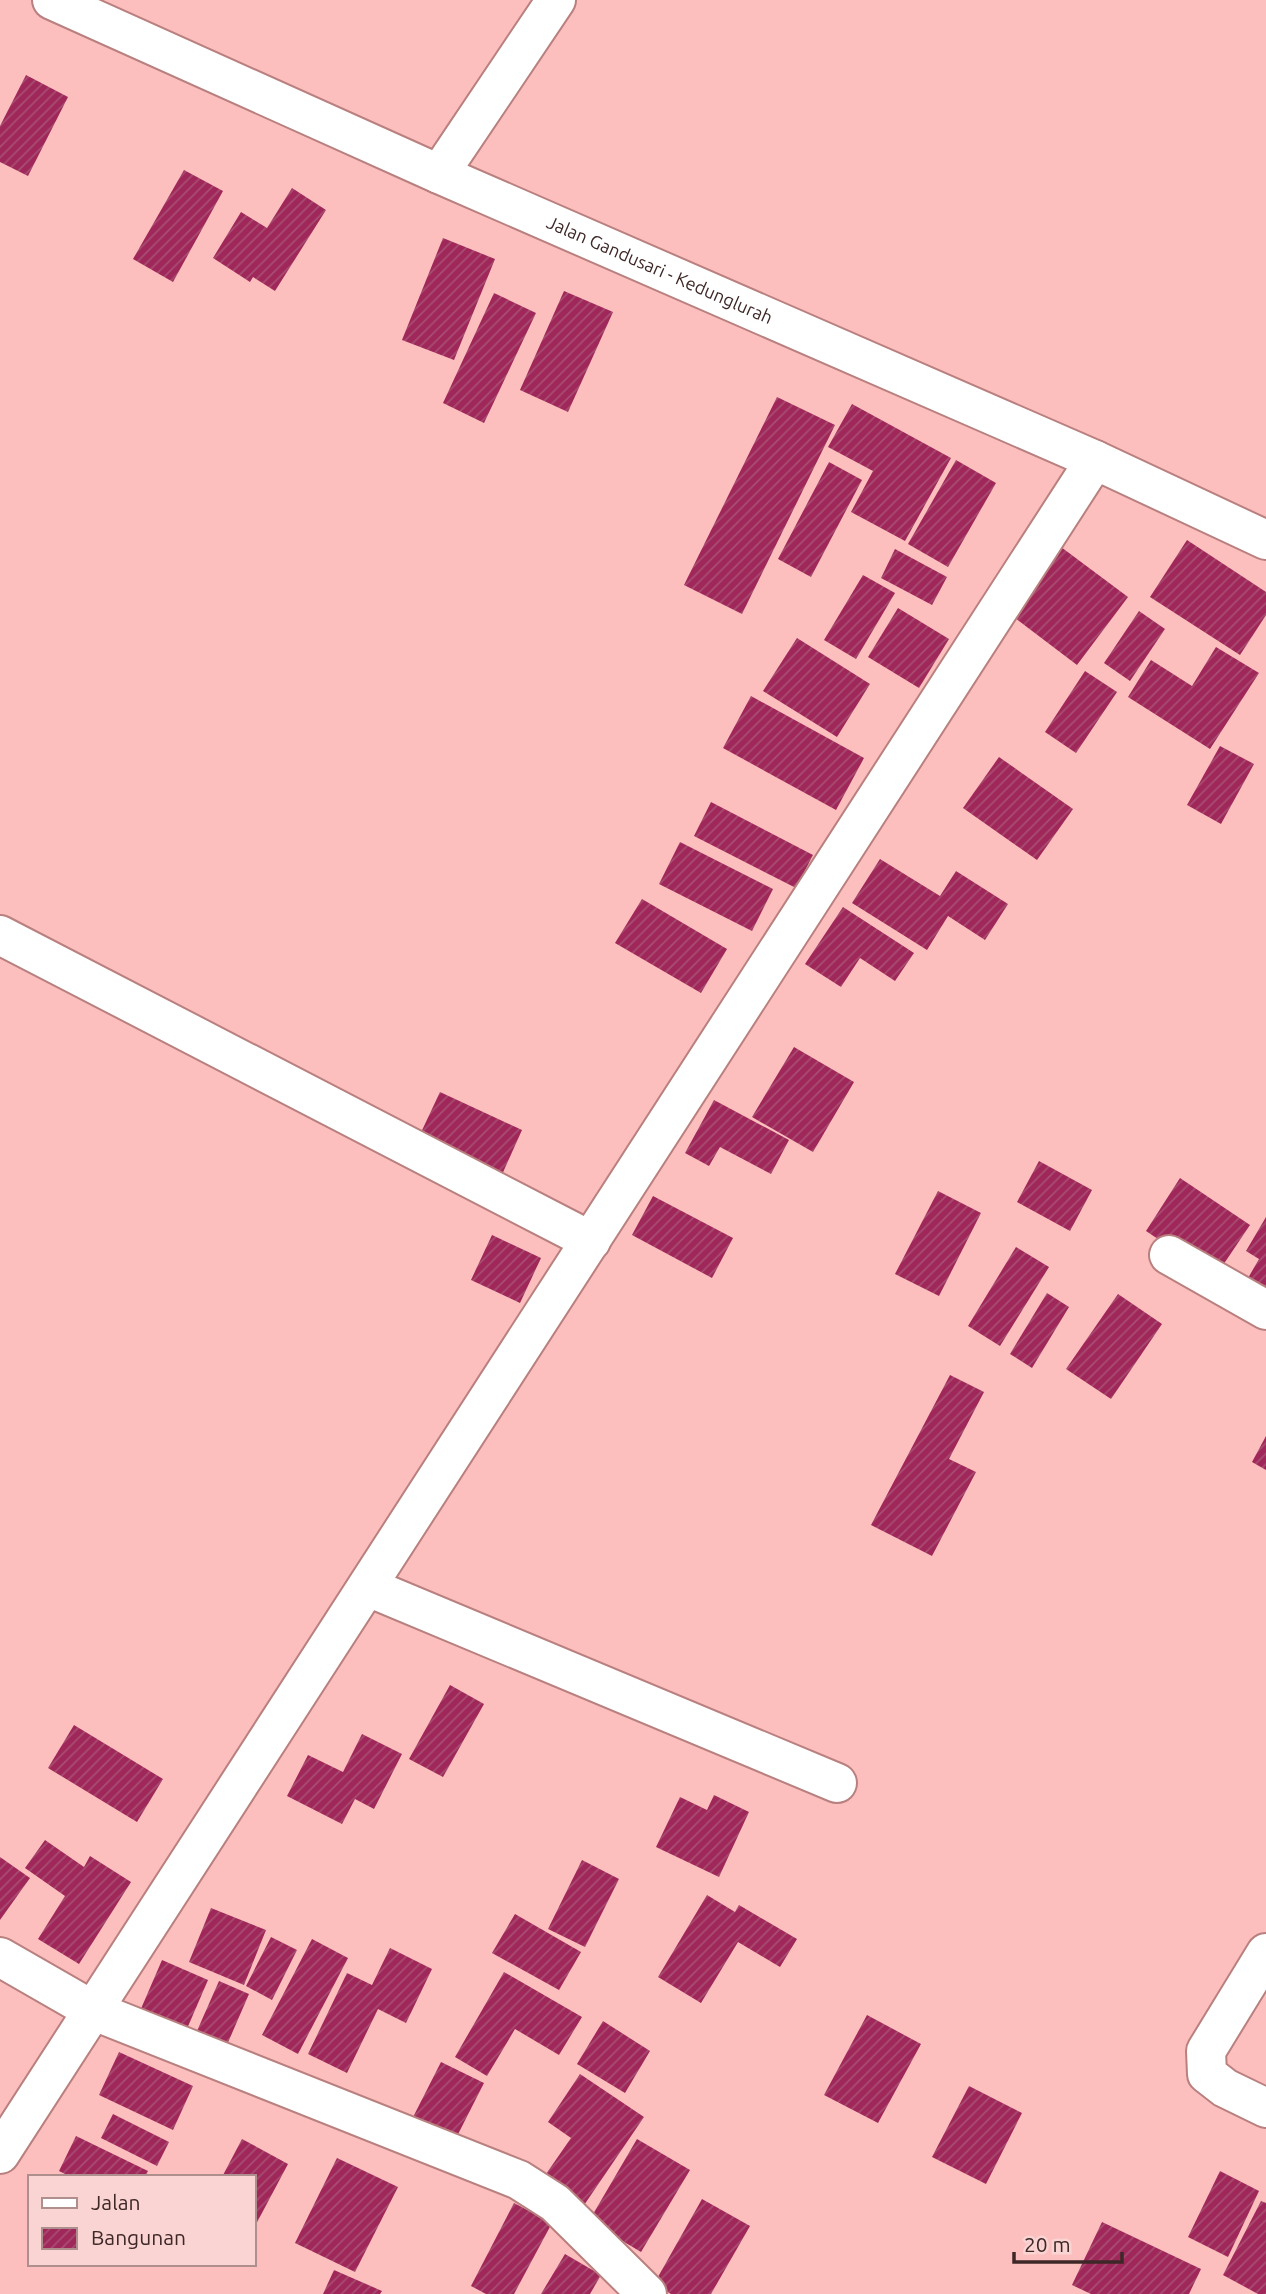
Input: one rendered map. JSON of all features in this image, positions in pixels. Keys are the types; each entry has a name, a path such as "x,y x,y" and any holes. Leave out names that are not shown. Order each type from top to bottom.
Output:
{"street":[{"name":"Jalan Gandusari - Kedunglurah","path":"52,0 439,174 1095,460 1266,540"},
{"path":"439,174 556,0"},
{"path":"0,2154 1095,460"},
{"path":"0,935 591,1241"},
{"path":"1169,1255 1266,1310"},
{"path":"368,1587 837,1783"},
{"path":"1266,1953 1206,2051 1208,2074 1225,2088 1266,2108"},
{"path":"0,1957 94,2011 519,2180 555,2203 647,2294"}],"building":[{"path":"26,75 68,97 28,176 0,162 0,126"},
{"path":"184,170 223,191 173,282 133,259"},
{"path":"292,188 326,210 275,291 253,277 250,282 213,258 241,212 267,228"},
{"path":"443,238 495,259 454,360 402,340"},
{"path":"564,291 613,312 568,412 520,390"},
{"path":"494,293 536,313 484,423 443,403"},
{"path":"777,397 835,425 742,614 684,585"},
{"path":"852,404 951,458 905,541 851,512 873,471 828,447"},
{"path":"956,460 996,483 948,567 908,544"},
{"path":"829,462 862,480 811,577 778,559"},
{"path":"1187,540 1266,592 1266,615 1240,655 1150,597"},
{"path":"1061,547 1128,597 1077,665 1011,615"},
{"path":"895,549 947,577 932,605 881,578"},
{"path":"863,575 895,593 856,659 824,640"},
{"path":"898,608 949,639 919,688 868,657"},
{"path":"1139,611 1165,629 1130,681 1104,663"},
{"path":"797,638 870,684 837,737 763,691"},
{"path":"1216,647 1259,673 1210,749 1128,697 1151,660 1192,686"},
{"path":"1085,671 1117,692 1076,753 1045,732"},
{"path":"751,696 864,758 836,810 723,748"},
{"path":"1220,746 1254,764 1221,824 1187,805"},
{"path":"999,757 1073,809 1037,860 963,808"},
{"path":"711,802 813,855 796,888 694,836"},
{"path":"680,842 773,889 752,931 659,884"},
{"path":"880,859 940,896 956,871 1008,904 985,940 948,916 927,950 852,903"},
{"path":"642,899 727,949 701,993 615,943"},
{"path":"843,907 914,953 895,981 860,958 841,987 805,964"},
{"path":"794,1047 854,1082 813,1152 752,1117"},
{"path":"440,1092 522,1130 500,1179 417,1141"},
{"path":"714,1100 789,1140 771,1174 720,1147 709,1166 685,1153"},
{"path":"1039,1161 1092,1190 1070,1231 1017,1202"},
{"path":"1180,1178 1250,1225 1215,1277 1146,1231"},
{"path":"938,1191 981,1213 939,1296 895,1274"},
{"path":"653,1196 733,1238 712,1278 632,1235"},
{"path":"1266,1217 1266,1306 1240,1292 1259,1259 1246,1251"},
{"path":"492,1235 541,1258 520,1303 471,1280"},
{"path":"1016,1247 1049,1267 1000,1346 968,1326"},
{"path":"1047,1293 1069,1307 1032,1368 1010,1354"},
{"path":"1118,1294 1162,1324 1111,1399 1066,1369"},
{"path":"950,1375 984,1392 949,1459 976,1472 932,1556 871,1525"},
{"path":"1266,1436 1266,1470 1252,1462"},
{"path":"450,1685 484,1704 443,1777 409,1759"},
{"path":"74,1725 163,1779 137,1822 48,1768"},
{"path":"362,1734 402,1754 374,1809 355,1799 342,1824 287,1796 308,1755 343,1772"},
{"path":"714,1795 749,1812 719,1877 656,1847 680,1797 707,1810"},
{"path":"45,1840 84,1867 90,1856 131,1882 79,1964 38,1939 65,1896 25,1868"},
{"path":"0,1857 30,1878 0,1920"},
{"path":"582,1860 619,1879 585,1947 548,1929"},
{"path":"707,1895 735,1912 739,1905 797,1939 780,1967 738,1942 701,2003 658,1977"},
{"path":"211,1908 266,1930 244,1985 189,1962"},
{"path":"515,1914 581,1952 559,1990 492,1953"},
{"path":"271,1937 297,1950 272,2000 246,1986"},
{"path":"312,1939 348,1958 298,2054 262,2035"},
{"path":"390,1948 432,1969 406,2023 378,2009 347,2073 308,2054 347,1973 372,1985"},
{"path":"162,1960 208,1980 186,2031 140,2011"},
{"path":"504,1972 582,2017 559,2055 515,2029 487,2076 455,2057"},
{"path":"219,1981 249,1994 223,2054 193,2040"},
{"path":"867,2015 921,2044 878,2123 824,2095"},
{"path":"603,2021 650,2051 625,2093 577,2064"},
{"path":"119,2052 193,2086 173,2130 99,2095"},
{"path":"441,2062 484,2083 450,2150 407,2129"},
{"path":"580,2074 644,2117 578,2214 537,2187 571,2138 548,2122"},
{"path":"969,2086 1022,2113 986,2184 932,2157"},
{"path":"113,2114 169,2142 157,2166 101,2138"},
{"path":"76,2136 148,2171 146,2175 67,2175 59,2171"},
{"path":"242,2139 288,2164 256,2224 256,2175 223,2175"},
{"path":"637,2139 690,2170 641,2252 589,2221"},
{"path":"337,2158 398,2187 355,2272 295,2243"},
{"path":"1220,2171 1259,2191 1228,2257 1188,2237"},
{"path":"702,2199 750,2226 711,2294 671,2294 654,2284"},
{"path":"1261,2201 1266,2203 1266,2294 1258,2294 1223,2275"},
{"path":"514,2203 552,2223 514,2294 486,2294 471,2286"},
{"path":"1102,2222 1201,2269 1189,2294 1091,2294 1072,2285"},
{"path":"565,2254 601,2275 590,2294 541,2294"},
{"path":"334,2270 382,2291 380,2294 323,2294"}]}
